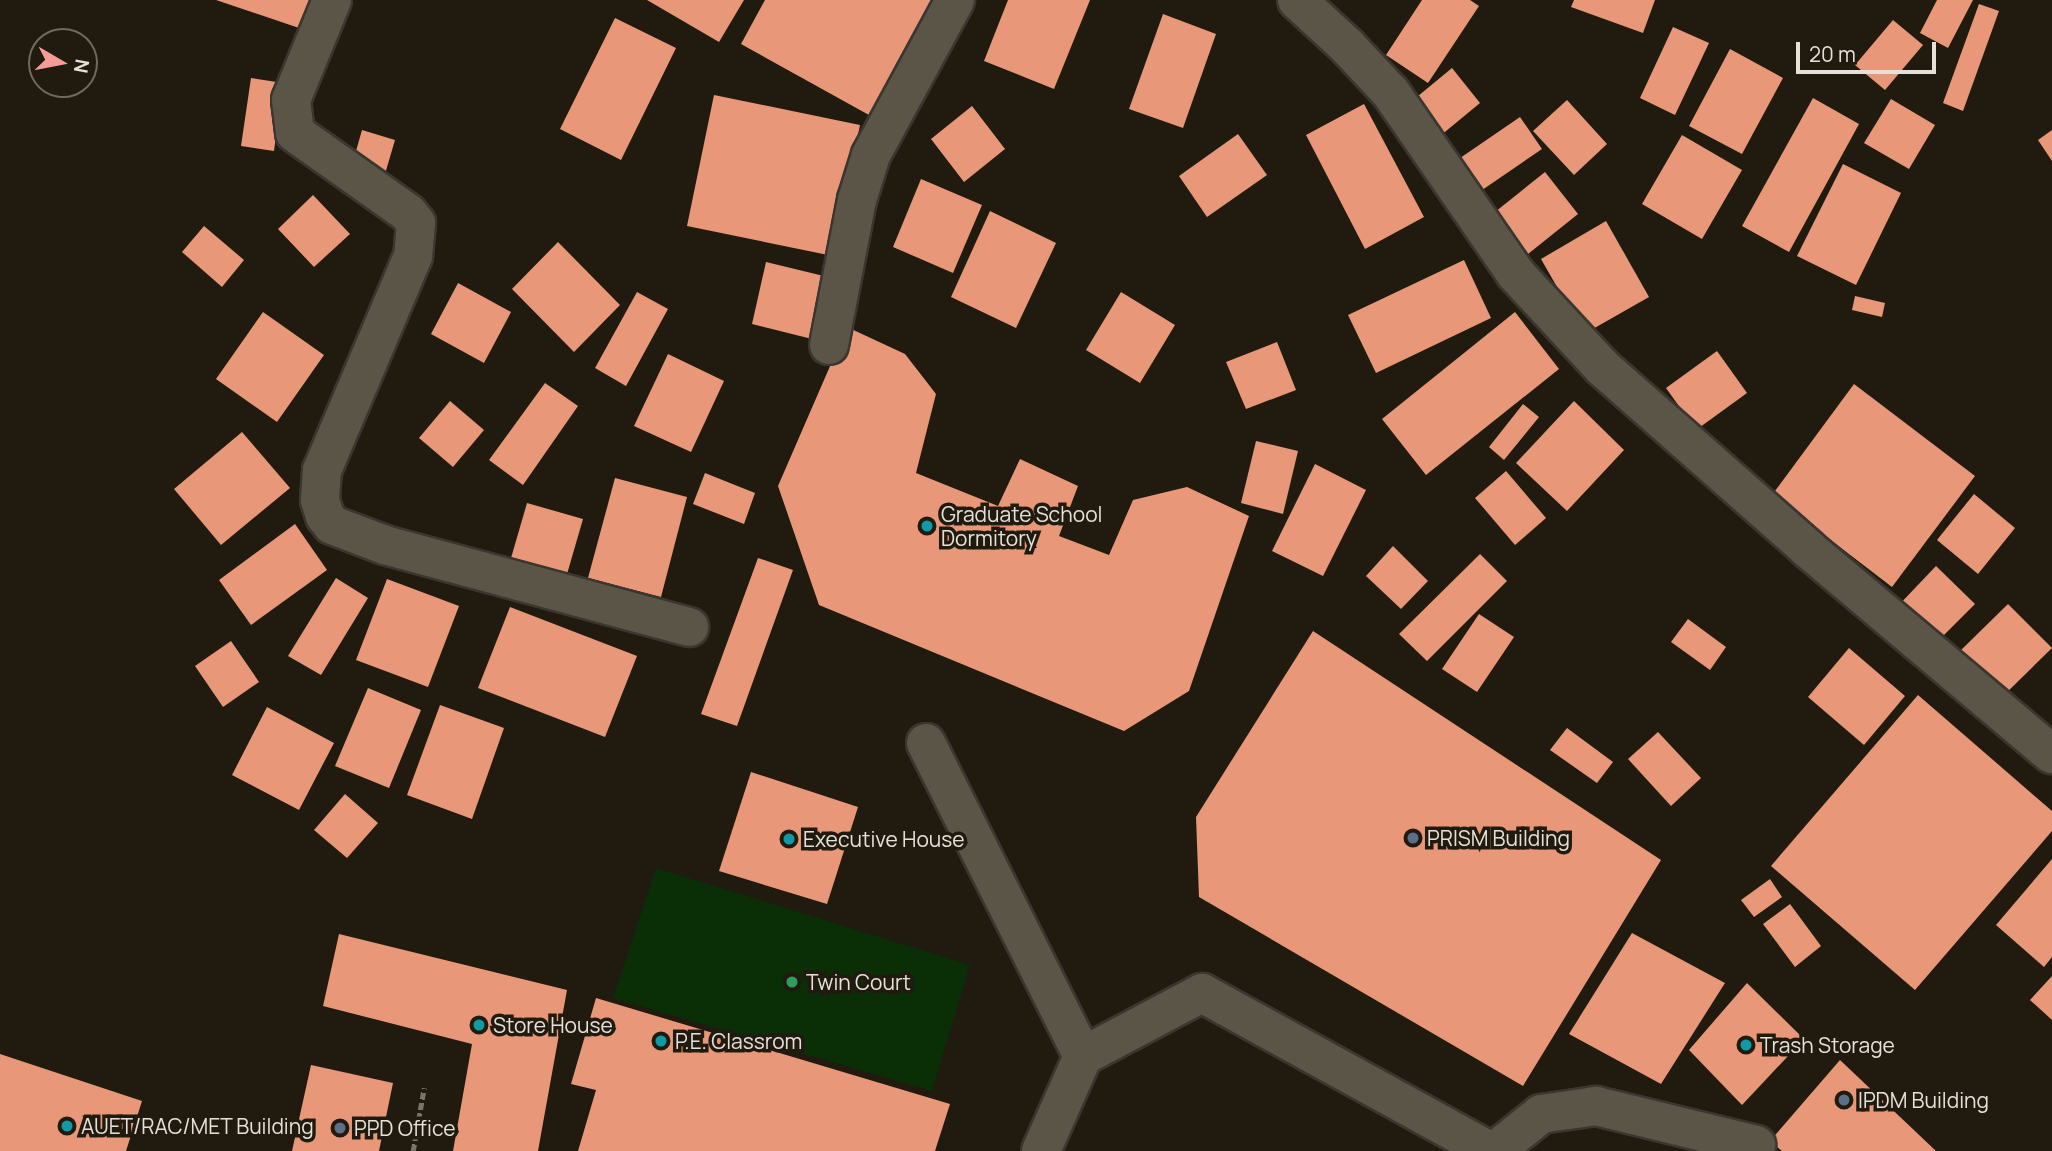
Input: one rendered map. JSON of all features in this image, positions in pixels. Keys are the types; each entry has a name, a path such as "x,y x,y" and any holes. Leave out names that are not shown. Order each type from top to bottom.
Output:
{"street":[{"path":"332,0 291,100 295,133 408,213 416,223 413,256 322,470 320,500 325,516 332,524 384,545 689,627"},
{"path":"829,345 857,200 871,155 955,0"},
{"path":"1297,0 1347,46 1391,93 1515,273 1602,367 1807,548 2052,754"},
{"path":"926,743 1083,1056"},
{"path":"1041,1151 1083,1056 1202,993 1489,1151"},
{"path":"1495,1151 1541,1114 1596,1106 1756,1145"}],"path":[{"path":"413,1151 424,1088"}],"green space":[{"name":"Twin Court","path":"656,868 970,965 932,1091 613,998"}],"building":[{"path":"216,0 315,0 305,30"},
{"path":"647,0 744,0 719,42"},
{"path":"765,0 945,0 878,120 741,44"},
{"path":"1008,0 1090,0 1054,89 984,61"},
{"path":"1422,0 1470,0 1479,6 1428,83 1386,55"},
{"path":"1574,0 1655,0 1643,33 1571,7"},
{"path":"1937,0 1973,0 1948,48 1920,33"},
{"path":"1979,4 1999,11 1963,111 1943,103"},
{"path":"1163,14 1216,34 1183,128 1129,109"},
{"path":"615,18 676,48 621,160 560,129"},
{"path":"1893,20 1923,45 1885,90 1855,65"},
{"path":"1673,27 1709,43 1675,115 1640,98"},
{"path":"1730,49 1783,78 1742,154 1689,126"},
{"path":"1452,68 1480,103 1434,141 1406,106"},
{"path":"251,78 283,83 274,151 241,146"},
{"path":"714,95 860,125 833,256 687,226"},
{"path":"1813,98 1859,124 1789,252 1742,226"},
{"path":"1891,99 1935,125 1909,169 1864,143"},
{"path":"1567,100 1607,144 1574,175 1533,131"},
{"path":"1364,104 1424,217 1365,249 1306,135"},
{"path":"972,106 1005,149 964,182 931,139"},
{"path":"1520,117 1542,149 1469,199 1447,167"},
{"path":"362,130 395,140 385,174 352,165"},
{"path":"2052,130 2052,161 2038,140"},
{"path":"1238,134 1267,175 1207,217 1179,176"},
{"path":"1682,135 1742,170 1702,239 1642,204"},
{"path":"1843,164 1901,193 1856,285 1797,256"},
{"path":"1545,172 1578,214 1518,262 1485,220"},
{"path":"921,179 982,205 953,273 893,247"},
{"path":"313,195 350,234 314,267 278,229"},
{"path":"990,211 1056,243 1016,328 951,297"},
{"path":"1606,221 1649,297 1584,334 1541,259"},
{"path":"204,226 244,260 222,287 182,252"},
{"path":"558,242 620,305 574,352 512,289"},
{"path":"1464,260 1491,318 1376,373 1348,315"},
{"path":"766,262 832,278 816,340 752,324"},
{"path":"458,283 511,312 484,363 431,334"},
{"path":"637,292 668,309 626,386 595,368"},
{"path":"1121,292 1175,325 1140,383 1086,350"},
{"path":"1855,296 1885,303 1882,317 1852,310"},
{"path":"263,312 324,355 277,422 216,379"},
{"path":"1515,312 1559,369 1426,475 1382,419"},
{"name":"Graduate School Dormitory","path":"847,327 905,354 936,394 916,473 998,506 1020,459 1078,486 1059,536 1109,555 1133,500 1187,487 1249,516 1189,691 1124,731 819,605 778,486"},
{"path":"1277,342 1296,390 1246,409 1226,362"},
{"path":"1717,351 1747,393 1696,430 1666,388"},
{"path":"668,354 724,381 691,452 634,426"},
{"path":"545,383 578,406 523,485 489,460"},
{"path":"1854,384 1975,476 1892,587 1772,495"},
{"path":"450,401 484,430 453,467 419,438"},
{"path":"1574,401 1624,450 1567,511 1516,463"},
{"path":"1523,404 1539,417 1504,460 1489,447"},
{"path":"242,432 290,488 221,545 174,489"},
{"path":"1256,441 1298,451 1283,514 1241,503"},
{"path":"1315,464 1366,490 1323,576 1272,551"},
{"path":"1506,471 1546,518 1515,545 1475,498"},
{"path":"705,473 755,493 744,524 693,504"},
{"path":"615,478 687,497 661,597 588,578"},
{"path":"1974,494 2015,528 1978,574 1937,540"},
{"path":"527,503 583,519 565,581 509,565"},
{"path":"295,524 327,570 251,625 219,580"},
{"path":"1393,546 1428,581 1401,609 1366,576"},
{"path":"1480,554 1507,581 1427,661 1399,634"},
{"path":"758,558 793,570 737,726 701,714"},
{"path":"1936,566 1975,604 1934,645 1896,608"},
{"path":"336,578 368,598 321,675 288,656"},
{"path":"387,579 459,606 428,687 356,660"},
{"path":"2008,604 2052,648 2001,698 1957,654"},
{"path":"510,607 637,656 605,737 478,688"},
{"path":"1479,614 1514,637 1477,692 1442,669"},
{"path":"1688,619 1726,647 1710,670 1671,642"},
{"name":"PRISM Building","path":"1313,631 1661,860 1523,1086 1199,897 1196,817"},
{"path":"231,641 259,682 223,707 195,666"},
{"path":"1849,648 1905,696 1864,745 1808,697"},
{"path":"368,688 421,710 389,788 335,766"},
{"path":"1918,695 2052,811 2052,831 1915,990 1771,866"},
{"path":"440,705 504,728 472,819 407,795"},
{"path":"267,707 334,743 299,810 232,775"},
{"path":"1567,728 1613,762 1597,783 1550,750"},
{"path":"1658,732 1701,778 1671,806 1628,759"},
{"name":"Executive House","path":"751,772 858,807 827,904 719,871"},
{"path":"345,794 378,823 347,858 314,830"},
{"path":"2052,859 2052,957 2044,967 1996,925"},
{"path":"1770,879 1782,897 1754,917 1741,900"},
{"path":"1790,904 1821,946 1795,967 1763,924"},
{"path":"1632,933 1725,983 1661,1084 1569,1034"},
{"name":"Store House","path":"339,934 567,990 538,1151 453,1151 472,1044 323,1006"},
{"path":"2052,976 2052,1020 2030,1000"},
{"name":"Trash Storage","path":"1747,983 1804,1039 1742,1105 1689,1050"},
{"name":"P.E. Classrom","path":"596,998 950,1104 935,1151 578,1151 596,1090 571,1084"},
{"name":"AUET/RAC/MET Building","path":"0,1054 142,1101 126,1151 0,1151"},
{"name":"IPDM Building","path":"1840,1060 1936,1151 1782,1151 1770,1141"},
{"name":"PPD Office","path":"311,1065 393,1083 379,1151 292,1151"}],"place":[{"name":"Graduate School Dormitory","path":"927,526"},
{"name":"PRISM Building","path":"1413,838"},
{"name":"Executive House","path":"789,839"},
{"name":"Twin Court","path":"792,982"},
{"name":"Store House","path":"479,1025"},
{"name":"P.E. Classrom","path":"661,1041"},
{"name":"Trash Storage","path":"1746,1045"},
{"name":"IPDM Building","path":"1844,1100"},
{"name":"AUET/RAC/MET Building","path":"67,1126"},
{"name":"PPD Office","path":"340,1128"}]}
